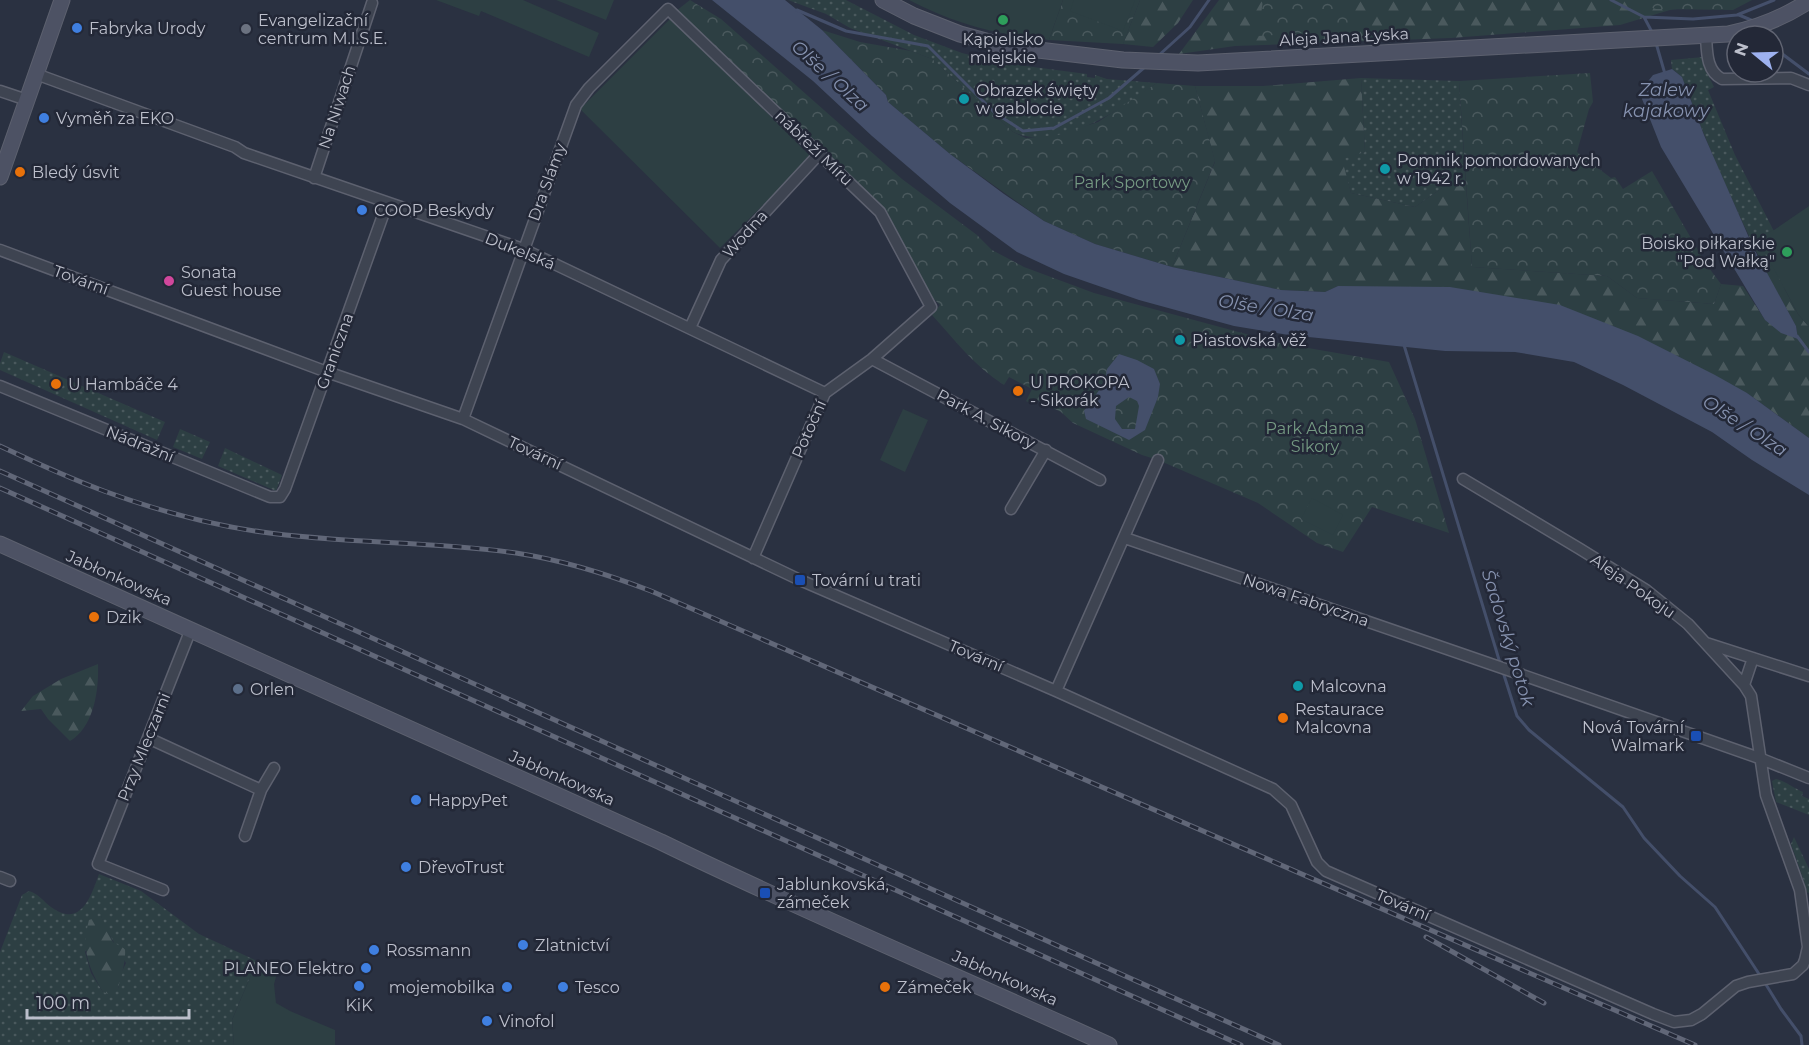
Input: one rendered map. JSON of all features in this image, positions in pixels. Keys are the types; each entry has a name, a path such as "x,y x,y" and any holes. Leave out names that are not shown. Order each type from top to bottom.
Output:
{"main road":[{"path":"0,177 62,0"},
{"name":"Aleja Jana Łyska","path":"883,0 914,16 960,34 1004,46 1123,60 1174,63 1706,36 1761,26 1788,15 1809,2"},
{"name":"Jabłonkowska","path":"0,544 661,842 765,892 1110,1045"}],"street":[{"name":"Na Niwach","path":"314,178 372,3"},
{"name":"nábřeží Míru","path":"668,9 880,212 931,307"},
{"name":"Dra Slámy","path":"463,419 522,249 576,105 589,88 668,9"},
{"path":"1706,36 1709,64 1716,76 1722,78 1791,78 1809,85"},
{"name":"Dukelská","path":"36,74 235,147 244,153 522,249 825,393"},
{"path":"0,91 27,100"},
{"name":"Wodna","path":"690,328 721,260 820,153"},
{"name":"Graniczna","path":"280,498 387,204"},
{"name":"Tovární","path":"0,250 327,372 463,419 800,580 1056,691 1273,789 1291,805 1317,862 1326,872 1674,1022 1691,1020 1702,1014 1736,986 1752,981 1787,976 1798,970 1806,960 1808,947 1800,890 1766,795 1759,758"},
{"name":"Potoční","path":"753,558 825,393 872,359 931,307"},
{"name":"Park A. Sikory","path":"872,359 1100,480"},
{"name":"Nádražní","path":"0,386 270,497 280,498"},
{"path":"1011,509 1046,450"},
{"path":"1056,691 1158,460"},
{"name":"Aleja Pokoju","path":"1463,479 1646,590 1688,624 1706,643 1809,676"},
{"name":"Nowa Fabryczna","path":"1125,538 1759,758"},
{"name":"Przy Mleczarni","path":"163,890 98,864 191,629"},
{"path":"1706,643 1751,696 1759,758 1809,778"},
{"path":"1744,685 1753,658"},
{"path":"148,738 261,790"},
{"path":"245,836 261,790 274,768"}],"green space":[{"path":"436,0 523,0 599,33 589,57 481,11 479,16"},
{"path":"556,0 614,0 606,20"},
{"name":"Park Adama Sikory","path":"690,0 721,19 902,179 977,235 992,250 1024,267 1094,293 1279,343 1389,362 1415,419 1449,533 1372,507 1343,552 1317,543 1258,503 1142,455 1073,423 1061,412 1033,398 1030,403 1026,401 1032,389 1009,377 1004,385 994,378 966,353 932,315 940,305 927,292 885,211 676,11"},
{"path":"788,0 846,0 914,35 962,53 1002,63 1087,74 1087,77 1095,78 1095,75 1107,79 1157,83 1126,105 1089,125 1050,137 1031,137 1013,132 932,59 850,28 826,14"},
{"name":"Kąpielisko miejskie","path":"909,0 1063,0 1049,40 977,27 943,16"},
{"path":"1063,0 1140,0 1123,44 1049,40"},
{"path":"1074,0 1135,0 1123,31 1070,11"},
{"path":"1140,0 1193,0 1178,23 1153,47 1123,44"},
{"path":"1219,0 1745,0 1670,10 1620,25 1451,38 1235,46 1179,54"},
{"path":"1263,0 1351,0 1353,30 1258,36"},
{"path":"1628,0 1752,0 1733,10 1656,9"},
{"path":"672,17 811,157 720,248 580,109"},
{"name":"Park Sportowy","path":"822,30 860,42 911,51 932,59 1013,132 1026,138 1058,135 1098,122 1157,83 1195,86 1215,161 1172,267 1095,244 1044,221 950,154 888,102 886,95"},
{"path":"1703,57 1705,69 1714,87 1708,90 1735,155 1799,280 1777,293 1725,184 1685,84 1672,69 1671,60"},
{"path":"1590,73 1593,102 1577,152 1611,178 1615,177 1623,189 1652,171 1706,264 1721,284 1714,304 1637,298 1607,276 1472,267 1459,81"},
{"path":"1361,78 1459,81 1465,172 1415,207 1351,193 1341,158 1365,152"},
{"path":"1361,78 1365,152 1342,159 1351,193 1415,207 1465,172 1472,267 1607,276 1637,298 1714,304 1721,284 1743,286 1765,320 1798,339 1796,326 1766,272 1773,267 1798,314 1809,327 1809,438 1747,393 1338,286 1325,292 1281,290 1172,267 1215,162 1195,86 1263,86"},
{"name":"Boisko piłkarskie \"Pod Wałką\"","path":"1809,206 1809,327 1798,314 1757,237 1774,230"},
{"path":"4,352 165,422 157,440 0,370"},
{"path":"903,409 928,420 905,472 880,460"},
{"path":"180,429 210,442 202,459 173,447"},
{"path":"225,448 282,475 276,491 218,466"},
{"path":"1312,498 1343,515 1333,535 1301,519"},
{"path":"98,664 96,696 90,717 85,727 70,741 41,709 21,711 33,696 61,679"},
{"path":"1776,779 1803,792 1802,796 1809,799 1809,815 1776,802 1772,781"},
{"path":"1794,837 1809,869 1809,893 1805,892 1805,884 1791,844"},
{"path":"99,874 141,891 199,934 257,961 232,1020 234,1045 0,1045 0,952 22,895 29,891 32,892 61,913 70,914 83,907","holes":["101,916 126,963 121,973 118,989 103,992 91,973 85,952"]},
{"path":"101,916 113,942 125,949 118,989 111,995 103,992 87,958 86,940 89,920"},
{"path":"257,961 278,970 274,984 276,1003 335,1030 335,1045 234,1045 232,1020"}],"water":[{"name":"Olše / Olza","path":"712,0 785,0 822,30 886,95 888,102 950,154 1044,221 1095,244 1172,267 1281,290 1325,292 1338,286 1450,287 1560,305 1638,336 1747,393 1809,438 1809,495 1712,432 1574,362 1515,352 1445,351 1289,335 1234,326 1139,300 1064,274 1017,252 950,203 872,136 813,81"},
{"name":"Zalew kajakowy","path":"1672,69 1682,77 1704,135 1754,249 1796,326 1798,339 1781,333 1765,320 1661,147 1642,99 1645,85 1653,75"},
{"path":"1119,354 1154,369 1160,384 1158,397 1145,430 1129,440 1086,419 1084,411 1105,382 1107,369","holes":["1129,397 1137,401 1139,406 1135,429 1122,429 1115,419 1116,406"]}],"waterway":[{"path":"1158,56 1190,27 1209,0"},
{"path":"1611,0 1644,17 1693,19 1737,15 1774,0"},
{"path":"797,10 846,31 928,46 995,113 1023,131 1054,128 1109,98 1146,66"},
{"path":"1739,15 1751,20 1753,24"},
{"path":"1644,17 1653,34"},
{"path":"1656,43 1665,74"},
{"path":"1785,56 1809,74"},
{"path":"1797,336 1809,352"},
{"name":"Šadovský potok","path":"1404,345 1500,663"},
{"name":"Šadovský potok","path":"1503,672 1517,716 1529,730 1623,807 1644,838 1680,876 1715,907 1761,977"},
{"name":"Šadovský potok","path":"1765,983 1801,1036 1802,1045"}],"railway":[{"path":"0,446 104,491 202,521 294,536 453,546 516,553 584,568 618,579 651,591 1695,1045"},
{"path":"0,471 1279,1045"},
{"path":"0,488 1241,1045"},
{"path":"1426,937 1544,1003"}],"place":[{"name":"Kąpielisko miejskie","path":"1003,20"},
{"name":"Fabryka Urody","path":"77,28"},
{"name":"Evangelizační centrum M.I.S.E.","path":"246,29"},
{"name":"Obrazek święty w gablocie","path":"964,99"},
{"name":"Vyměň za EKO","path":"44,118"},
{"name":"Pomnik pomordowanych w 1942 r.","path":"1385,169"},
{"name":"Bledý úsvit","path":"20,172"},
{"name":"COOP Beskydy","path":"362,210"},
{"name":"Boisko piłkarskie \"Pod Wałką\"","path":"1787,252"},
{"name":"Sonata Guest house","path":"169,281"},
{"name":"Piastovská věž","path":"1180,340"},
{"name":"U Hambáče 4","path":"56,384"},
{"name":"U PROKOPA - Sikorák","path":"1018,391"},
{"name":"Tovární u trati","path":"800,580"},
{"name":"Dzik","path":"94,617"},
{"name":"Malcovna","path":"1298,686"},
{"name":"Orlen","path":"238,689"},
{"name":"Restaurace Malcovna","path":"1283,718"},
{"name":"Nová Tovární Walmark","path":"1696,736"},
{"name":"HappyPet","path":"416,800"},
{"name":"DřevoTrust","path":"406,867"},
{"name":"Jablunkovská, zámeček","path":"765,893"},
{"name":"Zlatnictví","path":"523,945"},
{"name":"Rossmann","path":"374,950"},
{"name":"PLANEO Elektro","path":"366,968"},
{"name":"KiK","path":"359,986"},
{"name":"mojemobilka","path":"507,987"},
{"name":"Tesco","path":"563,987"},
{"name":"Zámeček","path":"885,987"},
{"name":"Vinofol","path":"487,1021"}]}
